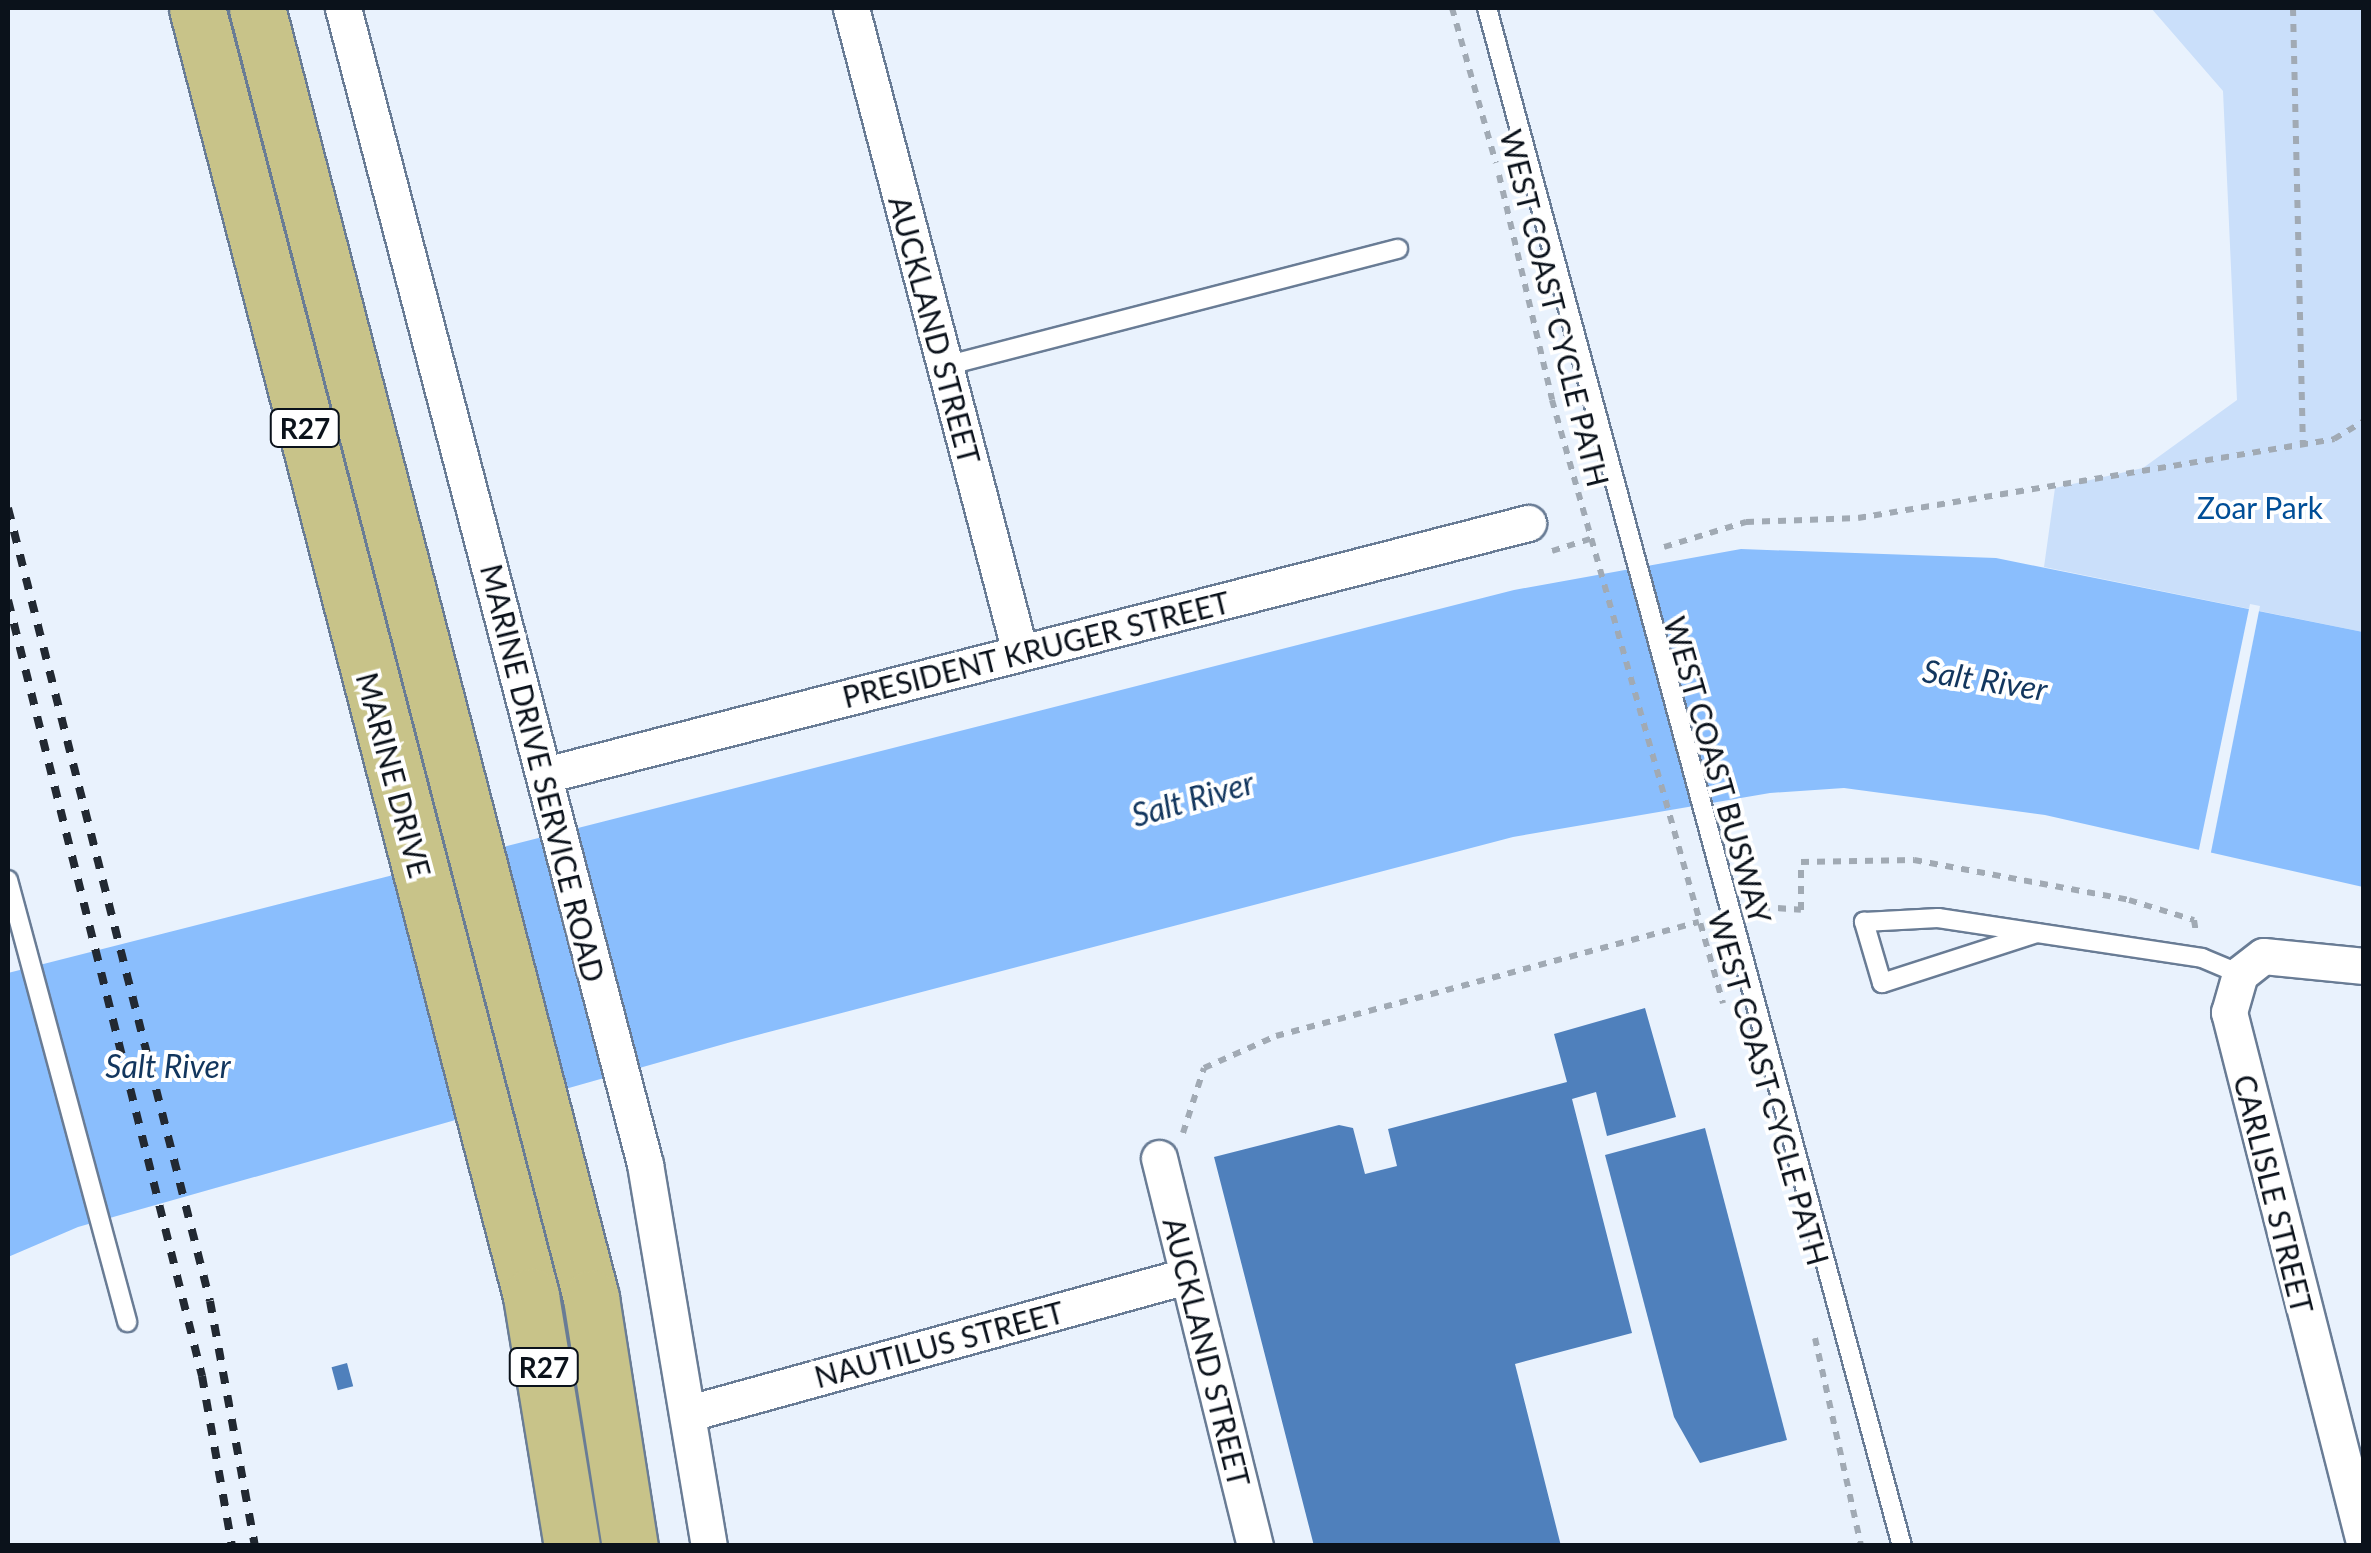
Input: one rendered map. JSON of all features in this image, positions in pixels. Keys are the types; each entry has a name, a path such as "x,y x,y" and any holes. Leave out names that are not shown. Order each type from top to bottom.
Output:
{"main road":[{"name":"MARINE DRIVE","path":"197,8 531,1296 572,1546"},
{"name":"MARINE DRIVE","path":"257,8 565,1193 630,1546"}],"street":[{"name":"MARINE DRIVE SERVICE ROAD","path":"343,8 644,1164 692,1412 709,1546"},
{"name":"AUCKLAND STREET","path":"850,8 1020,652"},
{"name":"PRESIDENT KRUGER STREET","path":"544,775 1528,523"},
{"path":"2240,974 2277,953 2364,966"},
{"name":"CARLISLE STREET","path":"2240,974 2229,999 2235,1042 2364,1542"},
{"name":"AUCKLAND STREET","path":"1159,1158 1255,1546"},
{"name":"NAUTILUS STREET","path":"692,1412 1186,1276"}],"lane":[{"name":"WEST COAST BUSWAY","path":"1488,8 1622,526 1902,1546"},
{"path":"944,366 1398,249"},
{"path":"8,880 127,1322"},
{"path":"2037,933 1882,983 1864,922 1938,918 2037,933 2202,958 2240,974"}],"path":[{"name":"WEST COAST CYCLE PATH","path":"1452,8 1592,538 1729,1024"},
{"path":"2293,8 2303,445"},
{"path":"1663,544 1746,522 1858,518 2303,445 2364,421"},
{"path":"1553,552 1592,538"},
{"path":"1764,914 1801,910 1801,862 1914,860 2008,872 2194,920 2202,958"},
{"path":"1159,1158 1193,1122 1204,1068 1276,1036 1698,922"},
{"path":"1811,1321 1861,1546"}],"green space":[{"name":"Zoar Park","path":"2151,8 2363,8 2363,632 2044,567 2055,488 2143,468 2237,400 2223,91"}],"water":[{"name":"Salt River","path":"1741,549 1996,558 2363,632 2363,887 2045,815 1844,788 1770,793 1513,837 731,1042 78,1227 8,1257 8,973 1514,590"}],"pier":[{"path":"2250,604 2260,606 2210,857 2198,854"}],"building":[{"path":"1645,1008 1676,1117 1607,1136 1596,1092 1572,1099 1632,1333 1515,1364 1561,1546 1314,1546 1214,1157 1339,1125 1353,1128 1365,1174 1397,1166 1388,1129 1567,1082 1554,1034"},
{"path":"1705,1128 1787,1440 1700,1463 1674,1417 1605,1155"},
{"path":"347,1363 353,1386 338,1390 332,1367"}],"railway":[{"path":"8,508 210,1301 255,1546"},
{"path":"8,600 202,1376 232,1546"}]}
